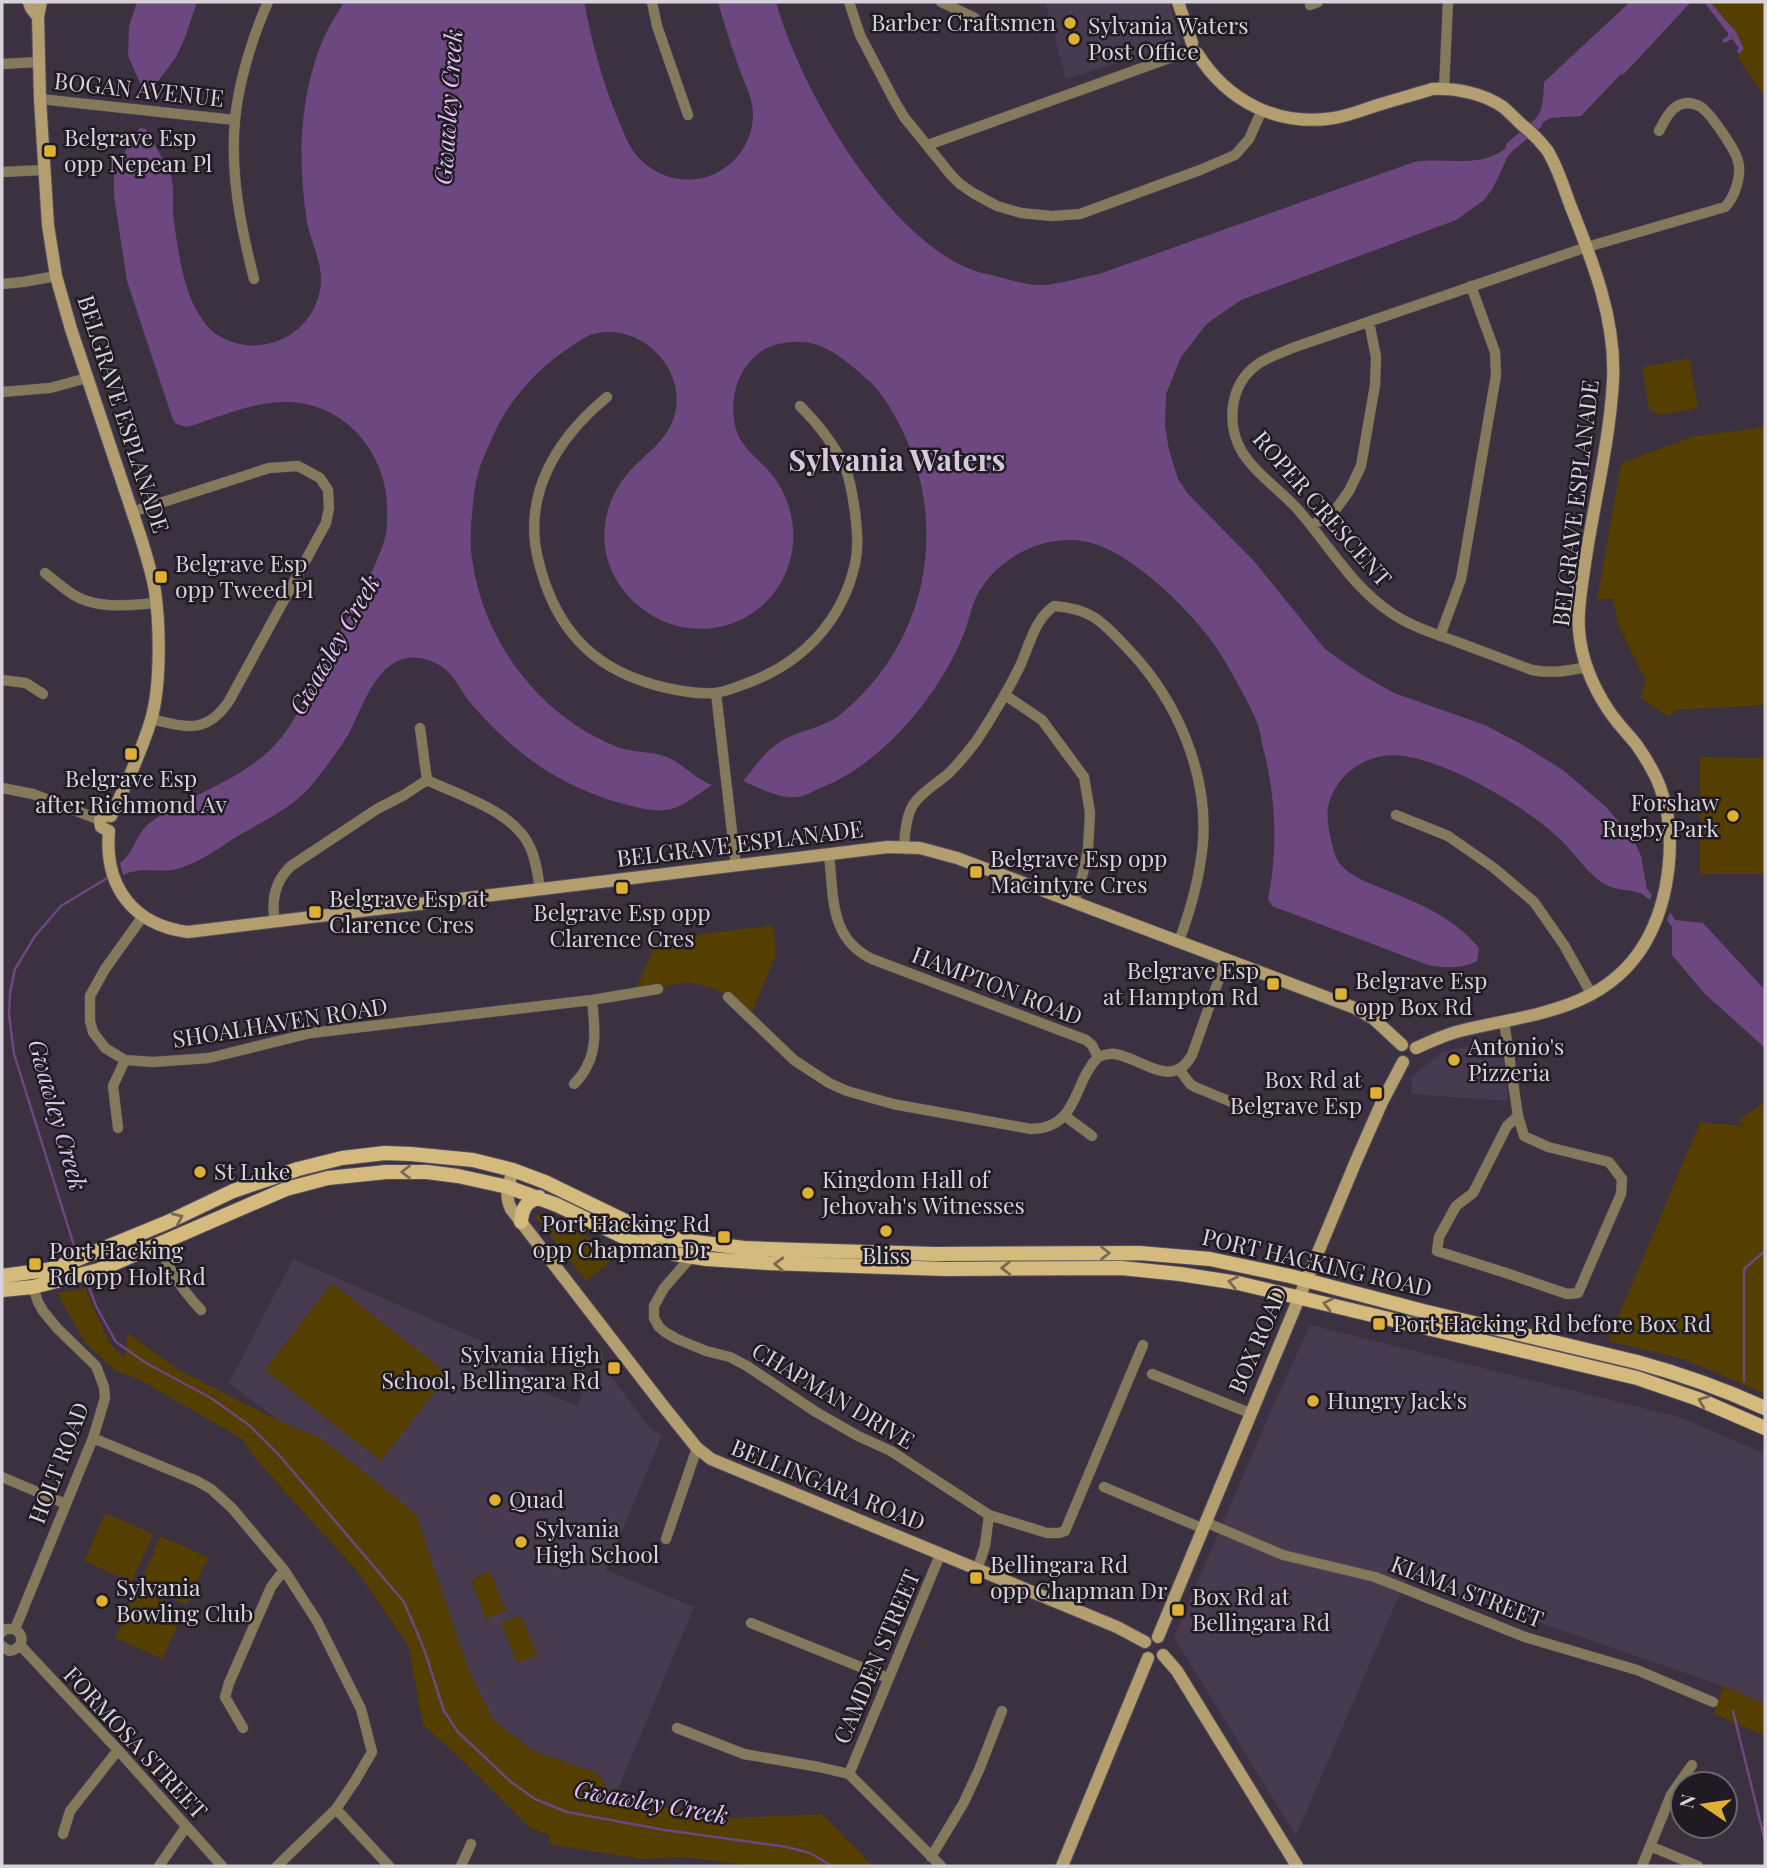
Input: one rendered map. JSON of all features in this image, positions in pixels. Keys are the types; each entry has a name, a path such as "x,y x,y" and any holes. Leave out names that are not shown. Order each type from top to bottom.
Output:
{"main road":[{"name":"PORT HACKING ROAD","path":"2,1276 58,1267 167,1223 233,1191 298,1169 342,1157 385,1153 411,1154 473,1160 513,1170 545,1182 646,1231 702,1244 744,1248 934,1254 1159,1254 1210,1259 1307,1280 1648,1365 1730,1392 1765,1408"},
{"name":"PORT HACKING ROAD","path":"2,1290 33,1287 99,1270 286,1189 327,1178 386,1172 427,1172 508,1187 539,1197 632,1241 691,1257 768,1264 945,1269 1121,1268 1208,1278 1299,1297 1637,1378 1698,1399 1765,1428"},
{"path":"522,1222 525,1205 539,1197"}],"street":[{"path":"29,2 38,17"},
{"name":"BELGRAVE ESPLANADE","path":"41,2 38,17 40,99 48,225 56,276 149,565 156,603 156,699 129,778 106,818 116,823 109,831 108,850 115,881 125,898 143,916 159,925 188,932 904,847 957,858 1355,1008 1374,1019 1402,1045"},
{"path":"254,279 243,236 236,185 235,120 245,67 259,20 268,2"},
{"path":"652,2 657,26 688,115"},
{"path":"849,2 860,35 904,117 960,184 985,200 1021,213 1064,216 1080,214 1200,170 1235,155 1249,139 1262,110"},
{"path":"941,2 975,18"},
{"name":"BELGRAVE ESPLANADE","path":"1178,2 1193,49 1218,81 1250,105 1290,119 1336,118 1432,89 1477,94 1502,106 1546,150 1562,182 1587,247 1611,329 1614,378 1578,629 1586,667 1609,711 1637,746 1660,787 1670,851 1659,912 1645,944 1619,976 1592,995 1559,1009 1455,1033 1416,1048"},
{"path":"1444,89 1448,2"},
{"path":"928,145 1193,49"},
{"path":"2,64 38,62"},
{"name":"BOGAN AVENUE","path":"40,99 235,120"},
{"name":"ROPER CRESCENT","path":"1586,667 1560,673 1532,670 1411,625 1364,593 1298,509 1240,450 1233,433 1233,405 1246,377 1257,365 1292,348 1587,247 1725,207 1733,197 1739,172 1737,158 1724,135 1702,107 1686,103 1675,108 1659,131"},
{"path":"2,172 44,170"},
{"path":"2,284 56,276"},
{"path":"1440,636 1461,579 1496,375 1494,352 1471,286"},
{"path":"1311,525 1331,516 1349,491 1361,467 1375,385 1376,357 1369,322"},
{"path":"2,393 50,388 87,378"},
{"path":"607,397 587,414 564,440 544,477 534,524 535,550 547,593 562,620 596,658 656,687 716,693 772,674 794,660 816,640 829,624 855,563 857,532 854,501 847,472 821,427 800,406"},
{"path":"132,512 269,468 298,466 320,478 328,490 326,523 220,713 212,721 191,726 151,719"},
{"path":"46,573 72,594 87,600 106,605 156,603"},
{"path":"904,847 907,824 914,803 950,772 974,743 1005,695 1041,618 1054,606 1082,610 1105,624 1157,682 1186,741 1197,778 1203,839 1198,880 1179,941"},
{"path":"2,680 26,683 43,694"},
{"path":"716,693 736,866"},
{"path":"1005,695 1042,720 1084,777 1090,813 1088,849 1074,902"},
{"path":"420,728 427,780"},
{"path":"427,780 476,802 518,828 534,857 540,890"},
{"path":"275,922 275,895 283,874 291,866 377,809 427,780"},
{"path":"2,788 33,794 106,818"},
{"path":"1396,815 1448,836 1494,868 1534,902 1564,945 1592,995"},
{"name":"HAMPTON ROAD","path":"829,855 837,918 844,936 854,948 872,959 1086,1040 1098,1057 1113,1054 1161,1072 1179,1069"},
{"path":"118,1128 113,1086 125,1060 105,1048 93,1032 90,996 105,969 143,916"},
{"path":"1226,959 1192,1055 1179,1069 1195,1087 1253,1111"},
{"name":"SHOALHAVEN ROAD","path":"125,1060 153,1062 209,1058 311,1034 592,1000 658,989"},
{"path":"728,997 794,1060 829,1083 859,1096 893,1104 1031,1129 1042,1129 1065,1116 1087,1071 1098,1057"},
{"path":"574,1084 588,1065 593,1048 595,1030 592,1000"},
{"path":"1504,1021 1518,1116 1524,1136 1548,1147 1609,1161 1622,1179 1621,1194 1578,1293 1567,1294 1437,1251 1439,1237 1456,1206 1473,1193 1507,1126 1518,1116"},
{"path":"1411,1044 1416,1048 1418,1055 1415,1060 1403,1062 1398,1054 1402,1045 1411,1044"},
{"name":"BOX ROAD","path":"1158,1637 1379,1108 1403,1062"},
{"path":"1065,1116 1092,1136"},
{"path":"508,1187 513,1170"},
{"name":"BELLINGARA ROAD","path":"508,1187 508,1202 522,1222 698,1448 718,1463 1117,1628 1144,1642"},
{"path":"160,1245 165,1261 185,1293 201,1310"},
{"name":"CHAPMAN DRIVE","path":"691,1257 656,1301 654,1318 665,1332 747,1366 816,1412 891,1451 989,1515 1047,1533 1063,1533 1069,1524 1143,1345"},
{"name":"HOLT ROAD","path":"15,1629 93,1438 105,1398 101,1374 92,1360 57,1328 38,1302 33,1287"},
{"path":"1153,1374 1250,1413"},
{"path":"93,1438 197,1480 232,1508 284,1570 317,1621 361,1709 372,1752 337,1809 277,1866"},
{"path":"666,1539 698,1448"},
{"path":"2,1478 66,1504"},
{"name":"KIAMA STREET","path":"1104,1487 1283,1555 1375,1577 1525,1637 1637,1670 1713,1702"},
{"path":"977,1570 985,1546 989,1515"},
{"name":"CAMDEN STREET","path":"849,1774 940,1555"},
{"path":"243,1728 225,1697 271,1587 284,1570"},
{"path":"751,1623 888,1678"},
{"path":"2,1632 15,1629 21,1636 20,1645 12,1651 3,1652"},
{"path":"1150,1637 1158,1637 1165,1645 1163,1655 1158,1659 1148,1657 1143,1652 1144,1642 1150,1637"},
{"name":"FORMOSA STREET","path":"20,1645 222,1866"},
{"path":"1163,1655 1177,1671 1297,1866"},
{"path":"1062,1866 1148,1657"},
{"path":"931,1857 963,1804 1002,1711"},
{"path":"677,1728 744,1754 849,1774 941,1866"},
{"path":"62,1834 70,1811 118,1750"},
{"path":"1642,1866 1671,1795 1692,1765"},
{"path":"337,1809 390,1866"},
{"path":"159,1866 186,1827"},
{"path":"461,1866 471,1844"},
{"path":"1650,1846 1698,1866"}],"shaded area":[{"path":"1045,2 1169,2 1181,43 1066,79"},
{"path":"1710,2 1765,2 1765,97 1737,57 1744,49"},
{"path":"1689,358 1698,408 1658,415 1649,409 1642,367"},
{"path":"1765,427 1765,705 1676,710 1669,717 1640,698 1646,682 1619,627 1612,598 1597,600 1621,463 1694,436"},
{"name":"Forshaw Rugby Park","path":"1700,757 1765,758 1765,874 1700,874"},
{"path":"773,925 776,955 750,1017 728,997 713,988 686,982 634,993 657,940"},
{"path":"1501,1038 1508,1101 1411,1094 1412,1077 1442,1052"},
{"path":"1765,1102 1765,1394 1683,1359 1608,1341 1700,1122 1743,1126 1738,1120"},
{"path":"541,1212 620,1254 586,1281 535,1217"},
{"name":"Sylvania High School","path":"293,1259 502,1350 539,1380 537,1389 577,1406 601,1350 608,1372 651,1430 662,1435 606,1570 694,1607 614,1799 597,1773 533,1751 493,1720 469,1671 322,1439 281,1422 229,1383"},
{"path":"332,1283 448,1374 381,1461 265,1370"},
{"path":"85,1288 110,1344 124,1357 128,1333 179,1370 281,1422 322,1439 416,1514 469,1671 493,1720 533,1751 597,1773 614,1799 730,1818 822,1814 873,1866 755,1866 684,1857 642,1859 548,1844 550,1836 531,1829 423,1725 408,1645 356,1570 257,1461 242,1439 140,1380 116,1371 85,1343 57,1293"},
{"path":"1310,1325 1682,1418 1765,1454 1765,1704 1723,1686 1407,1577 1296,1836 1174,1637"},
{"path":"105,1513 153,1534 132,1582 84,1561"},
{"path":"160,1536 208,1557 187,1605 139,1585"},
{"path":"490,1571 506,1611 486,1619 471,1579"},
{"path":"136,1590 184,1610 163,1659 115,1638"},
{"path":"521,1615 537,1655 517,1663 501,1623"},
{"path":"1723,1686 1765,1704 1765,1736 1714,1714"}],"water":[{"path":"137,2 197,2 176,57 147,96 128,56 129,26"},
{"path":"344,2 584,2 603,79 630,146 652,169 685,180 709,176 727,166 740,154 751,131 753,108 750,96 718,2 776,2 804,74 824,113 874,188 903,220 932,247 967,268 1035,285 1099,274 1414,162 1470,161 1492,156 1519,136 1523,140 1508,156 1493,188 1484,200 1456,220 1241,300 1205,326 1181,357 1166,394 1165,426 1169,450 1178,479 1188,494 1254,561 1325,649 1394,693 1485,725 1563,770 1606,807 1633,838 1641,856 1647,889 1652,895 1650,900 1639,893 1605,885 1546,827 1487,788 1443,767 1391,755 1368,760 1357,766 1340,781 1333,792 1328,816 1335,855 1340,864 1357,878 1450,921 1479,948 1477,961 1453,967 1428,965 1272,906 1268,899 1274,842 1271,785 1258,725 1246,699 1215,645 1169,594 1133,564 1115,553 1082,541 1049,542 1033,547 1004,563 992,574 975,599 952,659 924,704 888,744 846,776 798,797 777,795 743,781 763,756 784,739 826,723 841,714 874,681 899,644 916,603 925,561 926,518 919,474 903,432 880,393 848,363 830,350 810,343 788,342 763,350 745,367 739,378 735,391 734,416 742,443 773,476 785,497 792,519 793,541 789,563 781,583 767,601 749,615 727,625 692,629 660,620 625,593 615,577 604,542 605,524 617,488 661,440 670,426 677,399 674,382 667,366 656,352 642,341 626,334 608,332 589,336 548,363 507,409 477,478 471,527 473,565 487,616 499,640 513,663 548,704 569,721 601,740 624,749 664,756 712,785 682,805 659,810 624,804 581,789 542,768 507,741 471,704 446,670 433,662 407,658 396,662 378,678 348,735 310,787 294,802 187,865 173,870 138,871 123,875 120,863 151,822 230,779 260,759 291,724 369,578 385,538 387,517 382,475 374,456 362,438 330,413 311,405 276,402 237,410 187,427 176,424 127,281 114,196 114,172 140,128 146,129 171,176 173,213 181,264 192,302 204,322 213,332 229,341 246,345 278,341 293,333 314,307 321,281 307,222 302,174 306,99 318,52"},
{"path":"1630,2 1691,2 1581,116 1550,118 1539,125 1534,121 1541,108 1544,82"},
{"path":"1704,2 1710,2 1736,32 1744,49 1739,54 1739,48 1732,39 1724,43 1722,40 1728,33"},
{"path":"1670,912 1675,920 1703,923 1765,990 1765,1048 1704,993 1672,955 1672,927 1667,920"}],"waterway":[{"path":"1511,146 1537,124"},
{"name":"Gwawley Creek","path":"77,1255 14,1054 9,1015 10,993 15,969 35,936 61,906 109,877"},
{"path":"1744,1381 1744,1269 1765,1251"},
{"name":"Gwawley Creek","path":"85,1277 96,1306 116,1342 146,1363 211,1398 249,1425 279,1455 404,1602 424,1649 444,1711 458,1732 511,1782 535,1799 567,1812 665,1830 787,1847 810,1853 832,1866"},
{"path":"1733,1711 1765,1841"}],"place":[{"name":"Barber Craftsmen","path":"1070,23"},
{"name":"Sylvania Waters Post Office","path":"1074,39"},
{"name":"Belgrave Esp opp Nepean Pl","path":"50,151"},
{"name":"Belgrave Esp opp Tweed Pl","path":"161,577"},
{"name":"Belgrave Esp after Richmond Av","path":"131,754"},
{"name":"Forshaw Rugby Park","path":"1733,816"},
{"name":"Belgrave Esp opp Macintyre Cres","path":"976,872"},
{"name":"Belgrave Esp opp Clarence Cres","path":"622,888"},
{"name":"Belgrave Esp at Clarence Cres","path":"315,912"},
{"name":"Belgrave Esp at Hampton Rd","path":"1273,984"},
{"name":"Belgrave Esp opp Box Rd","path":"1341,994"},
{"name":"Antonio's Pizzeria","path":"1454,1060"},
{"name":"Box Rd at Belgrave Esp","path":"1376,1093"},
{"name":"St Luke","path":"200,1172"},
{"name":"Kingdom Hall of Jehovah's Witnesses","path":"808,1193"},
{"name":"Bliss","path":"886,1231"},
{"name":"Port Hacking Rd opp Chapman Dr","path":"724,1237"},
{"name":"Port Hacking Rd opp Holt Rd","path":"35,1264"},
{"name":"Port Hacking Rd before Box Rd","path":"1379,1324"},
{"name":"Sylvania High School, Bellingara Rd","path":"614,1368"},
{"name":"Hungry Jack's","path":"1313,1401"},
{"name":"Quad","path":"495,1500"},
{"name":"Sylvania High School","path":"521,1542"},
{"name":"Bellingara Rd opp Chapman Dr","path":"976,1578"},
{"name":"Sylvania Bowling Club","path":"102,1601"},
{"name":"Box Rd at Bellingara Rd","path":"1178,1610"}],"district":[{"name":"Sylvania Waters","path":"897,461"}]}
